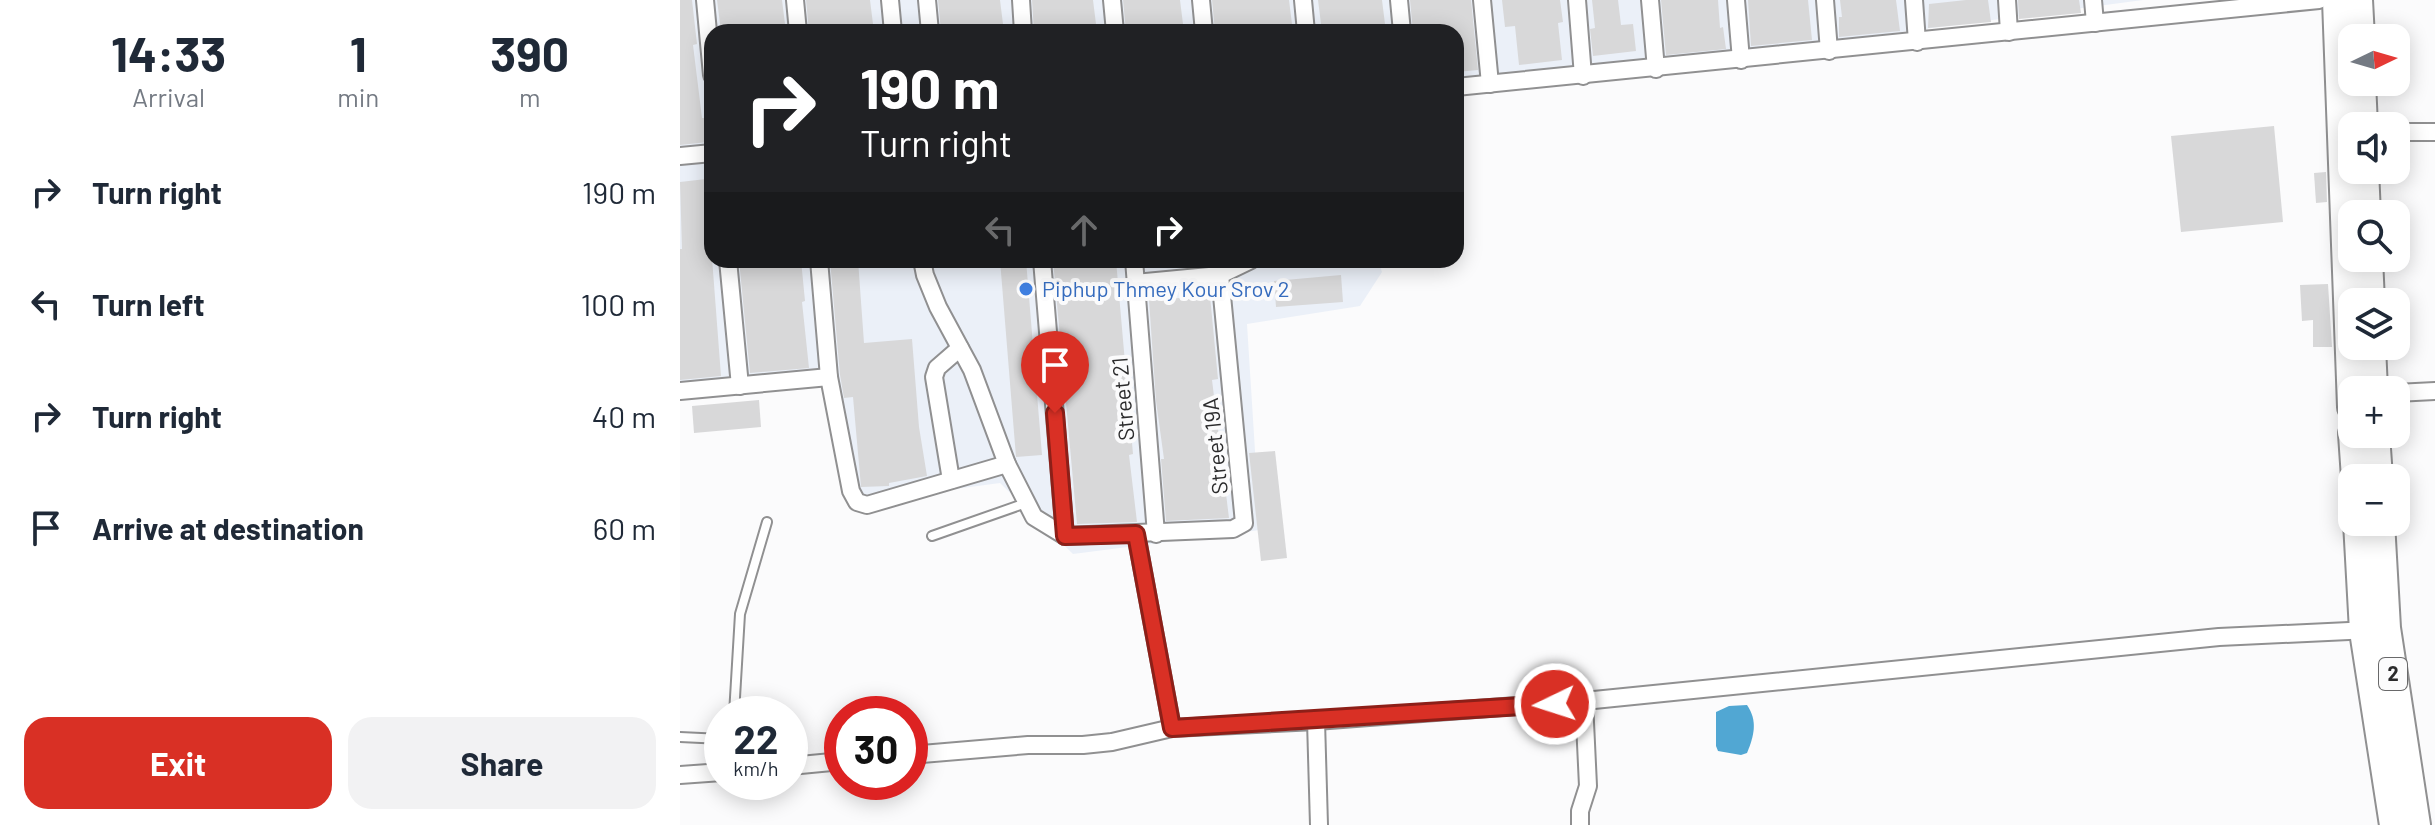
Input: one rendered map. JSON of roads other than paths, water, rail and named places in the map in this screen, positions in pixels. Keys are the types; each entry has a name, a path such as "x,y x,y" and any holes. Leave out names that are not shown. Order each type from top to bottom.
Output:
{"highway":[{"path":"2337,0 2351,376"},
{"path":"2358,0 2359,24"},
{"name":"2","path":"2360,536 2375,629 2416,825"},
{"name":"2","path":"2379,536 2375,629 2394,825"}],"street":[{"path":"705,0 707,24"},
{"path":"795,0 797,24"},
{"path":"890,0 892,24"},
{"path":"927,0 929,24"},
{"path":"1021,0 1022,24"},
{"path":"1112,0 1114,24"},
{"path":"1201,0 1203,24"},
{"path":"1303,0 1305,24"},
{"path":"1399,0 1401,24"},
{"path":"1482,0 1490,84"},
{"path":"1577,0 1583,76"},
{"path":"1650,0 1656,69"},
{"path":"1736,0 1741,60"},
{"path":"1825,0 1829,51"},
{"path":"1914,0 1917,42"},
{"path":"2007,0 2009,32"},
{"path":"2093,0 2095,23"},
{"path":"1464,86 2319,0"},
{"path":"2410,132 2435,132"},
{"path":"680,156 704,154"},
{"path":"729,268 740,386"},
{"path":"820,268 829,377 851,491 857,502 867,505 1007,464"},
{"path":"924,268 938,307 972,370 1007,464 1034,517 1065,536 1156,534"},
{"path":"1043,268 1065,536"},
{"name":"Street 21","path":"1134,268 1156,534"},
{"path":"1135,283 1220,275 1234,268"},
{"name":"Street 19A","path":"1156,534 1233,529 1244,523 1220,275"},
{"path":"951,480 934,377 937,368 960,348"},
{"path":"680,391 829,377"},
{"path":"2410,392 2435,391"},
{"path":"1136,534 1172,728"},
{"path":"928,753 1112,742 1172,728 1316,721 1584,701 2219,637 2375,629"},
{"path":"1580,825 1580,811 1588,786 1584,701"},
{"path":"1316,721 1319,825"},
{"path":"680,775 704,773"}],"lane":[{"path":"932,536 1027,503"},
{"path":"735,696 740,614 767,522"},
{"path":"680,737 704,738"}],"water":[{"path":"1747,705 1754,729 1747,753 1741,755 1718,751 1716,712 1729,706"}],"place":[{"name":"Piphup Thmey Kour Srov 2","path":"1026,289"}]}
